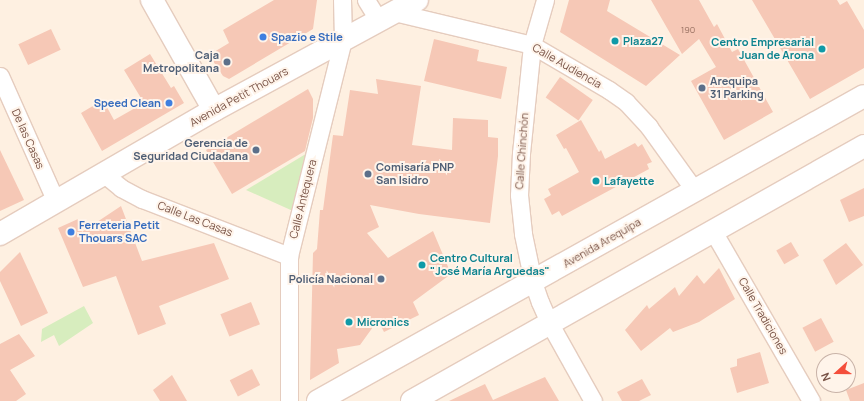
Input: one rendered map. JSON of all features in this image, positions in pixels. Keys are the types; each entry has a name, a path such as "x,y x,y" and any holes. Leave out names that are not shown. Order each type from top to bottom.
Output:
{"main road":[{"path":"152,0 214,110"},
{"name":"Avenida Petit Thouars","path":"0,234 214,110 417,0"},
{"name":"Avenida Arequipa","path":"318,401 864,96"},
{"path":"412,401 864,146"}],"street":[{"name":"Calle Antequera","path":"289,401 289,256 342,40 342,0"},
{"path":"366,0 387,16"},
{"name":"Calle Chinchón","path":"545,0 532,45 520,160 519,196 523,234 533,282 550,324 593,401"},
{"name":"Calle Audiencia","path":"387,16 532,45 609,90 626,102 649,127 695,191"},
{"name":"De las Casas","path":"0,76 56,202"},
{"name":"Calle Las Casas","path":"104,174 120,188 142,199 289,256"},
{"name":"Calle Tradiciones","path":"713,231 811,401"}],"green space":[{"path":"309,152 293,211 246,190"},
{"path":"84,306 93,323 59,346 54,335 41,342 42,329"}],"building":[{"name":"Spazio e Stile","path":"274,0 317,0 313,29 229,79 223,76 209,55 229,43 223,30"},
{"name":"Plaza27","path":"569,0 610,0 607,11 680,55 646,86 560,32"},
{"path":"651,0 699,0 714,27 717,24 732,52 738,49 773,112 724,140 691,81 716,67 699,39 682,54"},
{"name":"Centro Empresarial Juan de Arona","path":"752,0 837,0 840,5 847,1 864,30 864,68 810,99"},
{"path":"51,29 61,50 28,65 18,44"},
{"path":"434,39 479,50 477,61 507,67 501,99 424,81"},
{"path":"150,54 171,88 174,86 184,103 102,151 81,113 103,100 114,120 144,103 124,70"},
{"path":"560,77 593,100 578,120 546,97"},
{"path":"376,79 421,86 412,145 452,150 453,118 488,120 488,137 498,138 498,156 490,223 419,214 370,205 379,227 367,233 388,258 433,231 451,274 413,302 419,315 384,332 378,320 360,345 337,349 339,363 310,380 313,253 317,249 320,210 323,210 333,135 343,136 350,90 378,94"},
{"name":"Gerencia de Seguridad Ciudadana","path":"308,89 313,99 313,118 305,151 232,194 206,150"},
{"name":"Lafayette","path":"581,120 599,152 601,150 605,159 635,143 638,147 642,144 652,162 647,164 649,169 562,216 559,211 552,215 544,199 551,195 548,189 579,172 566,148 564,149 556,135"},
{"path":"0,150 24,200 0,211"},
{"path":"864,188 864,216 849,222 840,200"},
{"path":"121,206 142,261 214,243 229,279 159,306 166,324 138,335 116,276 83,287 58,228 78,219 82,232"},
{"path":"791,242 799,256 784,264 776,250"},
{"path":"846,243 863,265 836,285 823,260"},
{"path":"20,252 48,313 21,326 0,281 0,272"},
{"path":"719,268 735,299 699,322 673,332 670,328 641,351 625,330 647,305 649,309 675,287 679,296 697,275 704,284"},
{"path":"251,302 260,324 229,337 220,314"},
{"path":"821,318 834,342 815,352 802,328"},
{"path":"19,334 35,356 10,370 26,394 16,401 0,401 0,344"},
{"path":"760,352 769,383 737,393 730,368 737,366 737,359"},
{"path":"252,369 260,385 238,396 230,380"},
{"path":"172,375 187,401 160,401 153,390"},
{"path":"545,377 559,401 449,401 485,384 493,400"},
{"path":"642,379 651,395 639,401 622,401 617,392"},
{"path":"864,383 864,401 850,401 847,393 856,393 856,386"}],"place":[{"name":"Spazio e Stile","path":"263,37"},
{"name":"Plaza27","path":"615,41"},
{"name":"Centro Empresarial Juan de Arona","path":"822,49"},
{"name":"Caja Metropolitana","path":"227,62"},
{"name":"Arequipa 31 Parking","path":"702,88"},
{"name":"Speed Clean","path":"169,103"},
{"name":"Gerencia de Seguridad Ciudadana","path":"256,150"},
{"name":"Comisaría PNP San Isidro","path":"368,174"},
{"name":"Lafayette","path":"596,181"},
{"name":"Ferreteria Petit Thouars SAC","path":"71,232"},
{"name":"Centro Cultural \"José María Arguedas\"","path":"422,265"},
{"name":"Policía Nacional","path":"381,279"},
{"name":"Micronics","path":"349,322"}]}
